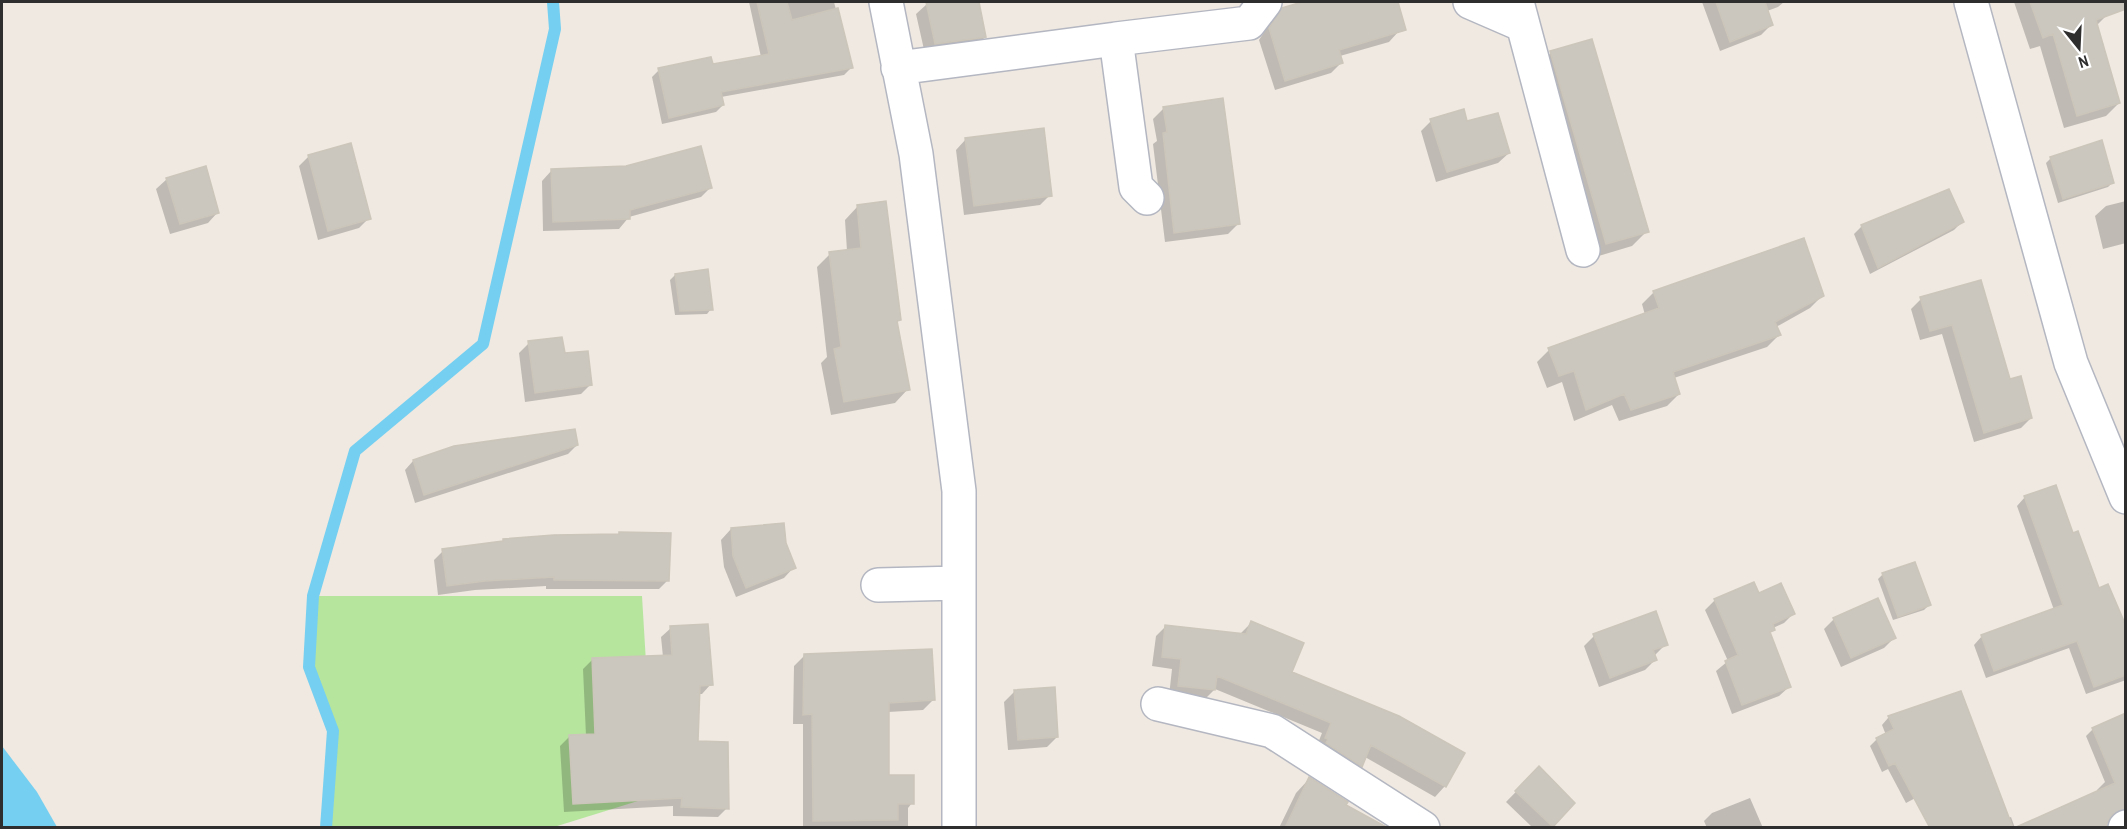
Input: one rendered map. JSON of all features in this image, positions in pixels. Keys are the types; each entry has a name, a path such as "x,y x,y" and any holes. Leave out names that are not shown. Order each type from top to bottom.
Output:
{"street":[{"path":"886,2 916,154 959,491 959,828"},
{"path":"898,68 1249,23 1265,2"},
{"path":"1470,2 1520,13 1583,250"},
{"path":"1971,2 2071,363 2115,443 2126,497"},
{"path":"1116,39 1136,187 1147,198"},
{"path":"878,585 959,583"},
{"path":"1158,704 1272,730 1423,828"}],"green space":[{"path":"313,596 642,596 654,796 554,827 326,827 333,731 309,667"}],"water":[{"path":"2,746 37,792 57,827 2,827"}],"building":[{"path":"757,2 787,2 792,20 838,8 853,68 721,92 724,105 669,118 658,68 711,57 713,64 769,54"},
{"path":"926,2 979,2 986,37 935,44"},
{"path":"1302,2 1398,2 1406,30 1339,50 1343,63 1285,81 1269,28 1282,8"},
{"path":"1716,2 1765,2 1773,25 1730,42"},
{"path":"2030,2 2126,2 2126,9 2096,20 2120,103 2077,116 2053,34 2043,38"},
{"path":"1592,39 1649,232 1606,244 1550,51"},
{"path":"1223,98 1240,224 1174,233 1163,133 1167,132 1163,107"},
{"path":"1464,109 1467,121 1498,113 1510,153 1447,172 1430,119"},
{"path":"1044,128 1052,196 974,206 965,138"},
{"path":"2102,140 2114,183 2063,199 2050,157"},
{"path":"351,143 371,219 328,231 308,155"},
{"path":"701,146 712,188 630,210 630,219 553,222 551,169 626,166"},
{"path":"206,166 219,213 180,224 166,178"},
{"path":"1949,189 1964,222 1878,268 1861,225"},
{"path":"886,201 901,320 897,321 910,390 844,402 834,349 841,347 829,252 861,248 857,205"},
{"path":"1804,238 1824,296 1775,322 1781,335 1673,372 1680,394 1631,410 1624,394 1586,410 1574,371 1559,376 1548,348 1659,308 1653,291"},
{"path":"708,269 713,310 680,311 675,274"},
{"path":"1981,280 2010,379 2021,376 2032,418 1984,433 1952,325 1930,331 1920,297"},
{"path":"562,337 565,353 588,351 592,385 535,393 528,341"},
{"path":"575,429 578,445 424,495 413,460 454,446"},
{"path":"2056,485 2073,533 2078,531 2099,588 2108,584 2126,626 2126,675 2094,687 2077,641 1994,671 1981,635 2063,605 2024,496"},
{"path":"784,523 786,543 796,568 746,588 733,556 731,528"},
{"path":"619,532 671,533 669,581 554,580 554,577 447,586 442,549 503,541 503,539 554,535 619,534"},
{"path":"1915,562 1931,605 1898,617 1882,573"},
{"path":"1754,582 1759,593 1781,583 1795,614 1773,624 1775,630 1770,632 1791,687 1742,705 1725,661 1738,655 1714,599"},
{"path":"1878,598 1896,638 1851,658 1833,618"},
{"path":"1656,611 1668,645 1653,650 1657,660 1610,678 1593,634"},
{"path":"1251,621 1304,643 1292,672 1399,716 1465,753 1446,787 1371,745 1362,767 1326,743 1328,739 1325,738 1331,723 1217,676 1215,690 1178,686 1181,659 1162,657 1165,625 1246,634"},
{"path":"708,624 713,685 700,686 698,741 728,742 729,809 681,807 682,798 573,804 569,735 595,734 592,658 672,655 670,626"},
{"path":"932,649 935,700 889,703 889,775 914,775 914,804 898,804 898,820 813,821 812,714 803,715 804,654"},
{"path":"1055,687 1058,737 1018,740 1014,690"},
{"path":"1961,691 2013,828 1930,828 1895,763 1889,766 1876,738 1894,729 1888,716"},
{"path":"2126,713 2126,809 2113,814 2107,823 2107,828 2014,828 2115,783 2092,728"},
{"path":"1539,766 1575,803 1553,827 1515,791"},
{"path":"1309,777 1348,802 1346,805 1388,828 1285,828"}],"waterway":[{"path":"326,828 333,731 309,667 313,596 355,451 483,344 555,29 553,2"}]}
